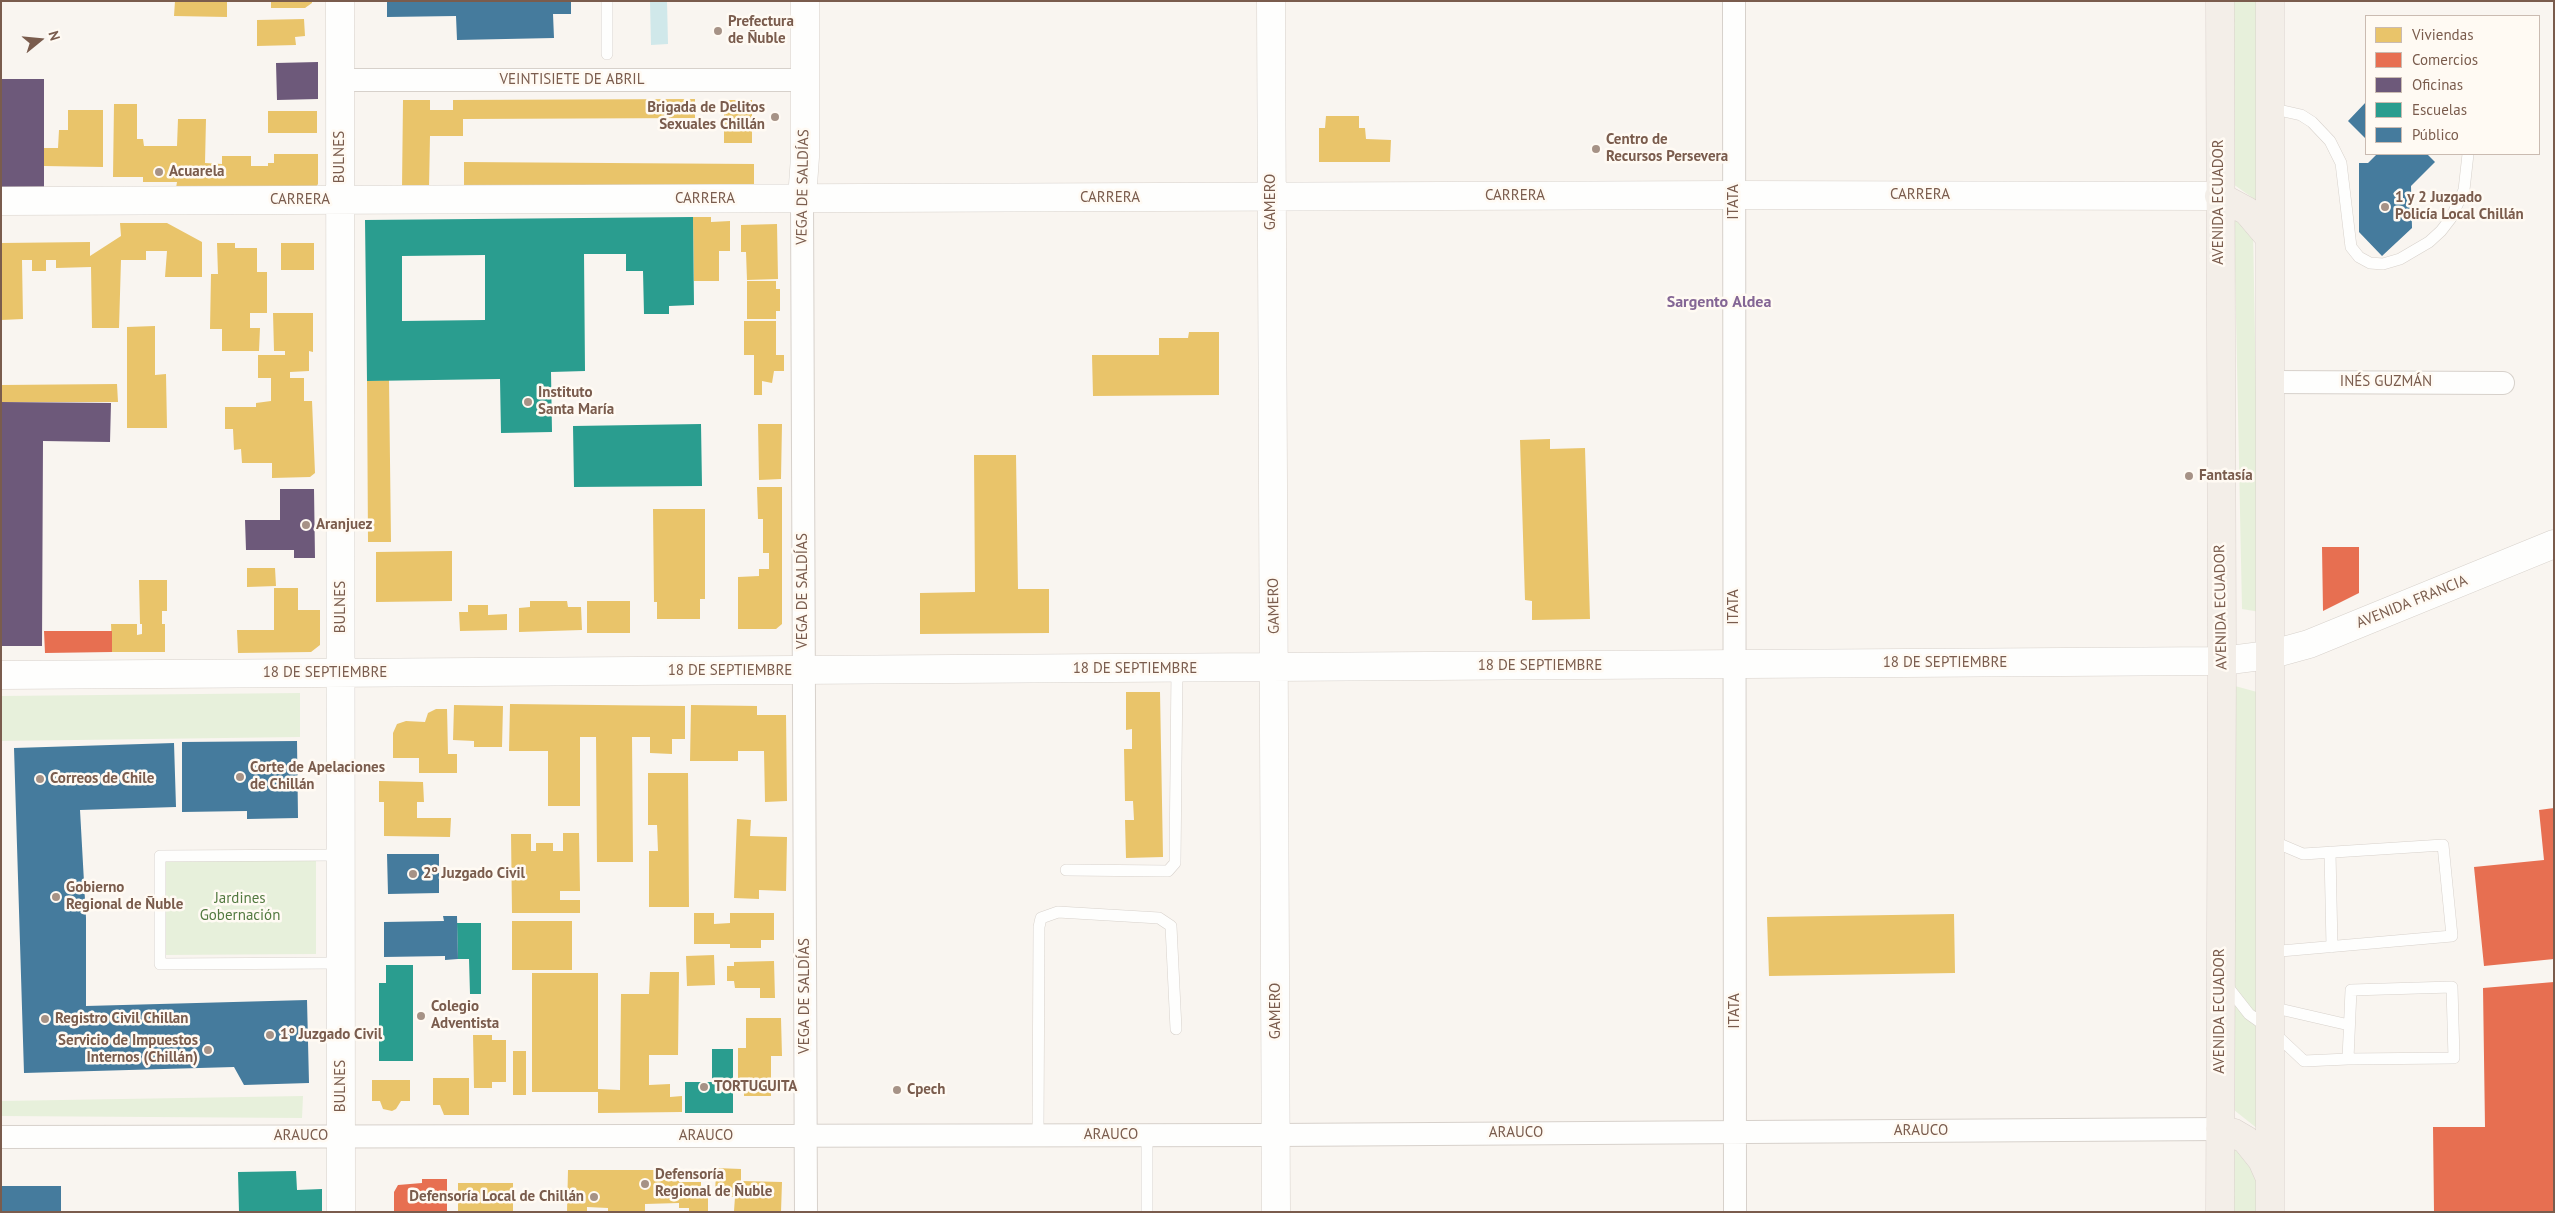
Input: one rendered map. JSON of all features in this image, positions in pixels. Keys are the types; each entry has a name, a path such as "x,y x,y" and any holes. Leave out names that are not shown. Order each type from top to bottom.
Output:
{"main road":[{"name":"AVENIDA ECUADOR","path":"2220,1 2219,196 2222,661 2219,968 2220,1212"},
{"path":"2270,1 2270,1212"},
{"path":"2219,196 2246,211 2269,237"},
{"path":"2220,1129 2234,1132 2246,1140 2262,1160 2270,1180"}],"street":[{"name":"BULNES","path":"340,1 342,1212"},
{"name":"VEGA DE SALDÍAS","path":"805,1 805,170 802,199 806,1212"},
{"name":"GAMERO","path":"1271,1 1270,197 1275,668 1276,1212"},
{"name":"ITATA","path":"1734,1 1735,1212"},
{"name":"VEINTISIETE DE ABRIL","path":"340,80 805,80"},
{"name":"CARRERA","path":"1,201 1734,195 2219,196"},
{"name":"INÉS GUZMÁN","path":"2270,382 2503,383"},
{"name":"AVENIDA FRANCIA","path":"2269,655 2309,644 2554,544"},
{"name":"18 DE SEPTIEMBRE","path":"1,675 2222,661 2269,655"},
{"name":"ARAUCO","path":"1,1137 1276,1135 2220,1129"}],"lane":[{"path":"607,1 607,54"},
{"path":"2270,108 2301,115 2312,122 2330,141 2341,163 2351,247 2359,257 2370,263 2383,264 2408,256 2429,242 2441,231 2451,218 2464,190 2468,155"},
{"path":"1066,870 1168,871 1176,863 1177,669"},
{"path":"2269,840 2302,854 2443,845 2452,936 2269,952"},
{"path":"2330,852 2332,947"},
{"path":"341,855 160,856 160,964 341,963"},
{"path":"1038,1135 1039,926 1041,918 1058,912 1159,918 1170,926 1176,1029"},
{"path":"2219,968 2236,1001 2249,1014 2270,1018 2349,1025"},
{"path":"2270,1018 2304,1061 2454,1058 2452,987 2351,990 2348,1059"},
{"path":"1147,1135 1147,1212"}],"green space":[{"path":"2234,1 2262,1 2260,203 2233,184"},
{"path":"2234,219 2253,229 2260,612 2242,609"},
{"path":"2235,686 2257,692 2263,1133 2234,1110"},
{"path":"300,693 300,737 1,741 1,696"},
{"name":"Jardines Gobernación","path":"164,861 316,861 316,954 165,955"},
{"path":"303,1096 302,1118 1,1116 1,1101"},
{"path":"2231,1143 2250,1155 2261,1183 2261,1212 2231,1212"}],"water":[{"path":"650,1 667,1 668,44 651,45"}],"building: Viviendas":[{"path":"175,1 227,1 227,17 174,16"},
{"path":"271,1 312,1 312,3 305,8 271,8"},
{"path":"304,19 305,36 295,37 296,45 257,46 257,20"},
{"path":"695,99 695,118 463,119 463,136 430,136 429,188 402,188 403,100 430,100 430,110 453,110 453,100"},
{"path":"724,100 752,100 752,143 724,143"},
{"path":"114,104 137,104 137,139 143,139 144,146 177,146 178,119 206,119 205,163 222,164 222,156 251,156 251,166 268,166 268,163 274,163 274,154 318,154 318,184 314,190 176,188 177,182 143,182 143,177 113,177"},
{"path":"68,110 103,110 103,167 44,166 44,148 58,148 59,130 68,130"},
{"path":"268,111 317,111 317,133 268,133"},
{"path":"1326,116 1359,116 1359,128 1365,128 1366,139 1391,140 1390,162 1319,162 1319,128 1325,128"},
{"path":"464,162 754,164 754,187 464,186"},
{"path":"693,217 711,217 711,222 730,221 730,251 719,251 719,281 694,281"},
{"path":"120,223 167,223 202,242 202,277 165,277 167,251 146,251 146,260 121,260 119,328 92,328 91,267 56,268 56,260 46,260 46,271 32,271 32,260 22,260 23,319 1,320 1,243 90,242 90,256 121,236"},
{"path":"777,224 778,279 747,280 746,252 741,252 741,225"},
{"path":"217,243 235,243 235,248 257,248 257,272 267,272 267,313 250,313 250,328 260,328 259,351 222,351 222,329 210,329 211,274 218,274"},
{"path":"281,243 314,243 314,270 281,270"},
{"path":"747,281 776,281 776,289 780,289 780,311 776,311 776,319 747,319"},
{"path":"273,313 313,313 313,352 309,351 309,371 290,372 290,378 304,378 304,401 312,401 315,473 310,477 272,478 272,463 242,463 241,449 234,450 233,429 225,429 225,407 256,407 256,403 271,401 271,378 258,378 258,355 285,355 285,351 274,351"},
{"path":"744,321 776,321 776,355 784,355 784,371 774,371 772,383 762,381 762,395 754,395 754,355 744,355"},
{"path":"155,326 155,375 166,374 167,428 127,428 127,327"},
{"path":"1189,332 1219,332 1219,395 1093,396 1092,355 1159,355 1159,338 1188,338"},
{"path":"389,380 391,542 368,542 367,381"},
{"path":"117,384 118,402 1,402 1,385"},
{"path":"758,424 782,424 781,479 759,480"},
{"path":"1550,439 1550,449 1585,448 1590,619 1532,620 1532,601 1525,600 1520,440"},
{"path":"1,441 8,441 2,461 1,461"},
{"path":"974,455 1016,455 1018,589 1049,589 1049,633 920,634 920,593 975,592"},
{"path":"757,487 782,487 782,624 776,629 738,629 738,577 759,576 759,569 769,569 769,553 763,553 763,519 758,519"},
{"path":"653,509 705,509 705,599 700,599 700,619 657,619 657,602 654,602"},
{"path":"452,551 452,601 376,602 376,552"},
{"path":"247,568 275,568 276,586 247,587"},
{"path":"139,580 167,580 167,611 162,611 162,624 165,624 165,652 112,652 111,624 137,624 137,635 142,634"},
{"path":"274,588 298,588 298,610 320,610 320,645 311,652 238,653 237,630 274,630"},
{"path":"530,601 567,601 568,607 581,607 582,630 519,632 519,608 530,607"},
{"path":"587,601 630,601 630,633 587,633"},
{"path":"468,605 488,605 488,615 507,614 507,630 460,631 459,612 468,612"},
{"path":"1126,692 1160,692 1163,857 1126,858 1125,820 1134,820 1133,801 1125,801 1124,749 1132,749 1132,729 1126,730"},
{"path":"510,704 685,706 685,739 672,739 672,754 650,753 650,737 632,737 633,862 597,862 596,737 580,737 580,806 548,806 548,751 509,751"},
{"path":"454,705 503,706 502,747 474,747 474,741 453,740"},
{"path":"691,705 757,706 757,715 786,715 787,801 765,802 764,751 738,751 738,761 690,761"},
{"path":"436,709 447,709 448,754 457,754 457,773 419,773 419,758 393,758 393,733 397,724 406,721 425,722 428,713"},
{"path":"648,773 688,773 689,907 649,907 649,851 658,851 657,825 648,825"},
{"path":"379,781 423,782 424,802 417,802 417,818 451,818 450,837 384,836 384,802 379,802"},
{"path":"737,819 751,820 750,836 787,837 786,891 759,890 759,899 734,898"},
{"path":"563,833 579,833 580,891 560,891 560,900 580,900 580,913 512,913 511,834 531,834 531,851 536,851 536,843 553,843 553,851 563,851"},
{"path":"694,913 714,913 714,924 730,923 730,913 774,913 774,940 761,940 761,948 730,948 730,944 694,944"},
{"path":"1954,914 1955,973 1769,976 1767,917"},
{"path":"512,921 572,921 572,970 512,970"},
{"path":"714,955 715,985 687,986 686,956"},
{"path":"774,961 775,998 760,998 760,988 735,988 734,981 727,981 727,966 734,966 734,962"},
{"path":"650,972 679,972 678,1055 649,1055 649,1085 670,1084 670,1097 682,1096 682,1112 598,1113 598,1092 532,1092 532,973 598,973 598,1089 620,1090 621,994 649,994"},
{"path":"746,1018 781,1018 782,1056 771,1056 771,1096 744,1096 744,1078 738,1078 738,1048 746,1048"},
{"path":"473,1035 492,1035 492,1040 506,1040 506,1082 492,1082 492,1088 474,1088"},
{"path":"513,1051 526,1051 526,1095 513,1095"},
{"path":"433,1078 469,1078 469,1115 444,1115 440,1105 433,1105"},
{"path":"372,1080 410,1080 410,1101 401,1101 396,1109 392,1111 383,1109 380,1101 372,1101"},
{"path":"716,1168 741,1169 741,1181 782,1182 781,1212 734,1211 735,1197 715,1197"},
{"path":"568,1170 679,1170 679,1182 701,1182 701,1198 708,1198 708,1212 689,1212 689,1208 679,1208 679,1203 645,1204 645,1212 608,1212 608,1208 587,1207 587,1212 567,1212"},
{"path":"458,1183 513,1183 513,1212 458,1212"}],"building: Comercios":[{"path":"2322,547 2359,547 2359,593 2323,611"},
{"path":"44,631 112,631 112,652 45,653"},
{"path":"2554,808 2554,959 2484,966 2474,867 2544,860 2539,810"},
{"path":"2554,982 2554,1212 2434,1212 2433,1127 2485,1127 2483,988"},
{"path":"422,1179 447,1179 447,1212 394,1212 394,1192 398,1185 422,1183"}],"building: Oficinas":[{"path":"318,62 318,99 277,100 276,63"},
{"path":"1,79 44,79 44,188 1,188"},
{"path":"1,402 111,403 110,442 43,441 42,646 1,646"},
{"path":"280,489 314,489 315,558 294,558 294,550 246,550 245,520 280,520"}],"building: Escuelas":[{"path":"693,217 694,305 669,306 669,314 644,314 643,271 626,271 626,254 584,254 585,371 551,372 552,432 501,433 500,379 367,381 365,220","holes":["485,255 485,320 402,321 402,256"]},
{"path":"701,424 702,486 574,487 573,426"},
{"path":"457,923 481,923 481,994 470,994 469,959 458,959"},
{"path":"386,965 413,965 413,1061 379,1061 379,983 386,983"},
{"path":"712,1049 733,1049 733,1113 685,1113 685,1082 712,1082"},
{"path":"296,1171 297,1190 322,1189 322,1212 239,1212 238,1172"}],"building: Público":[{"path":"387,1 571,1 571,14 553,14 554,38 457,40 456,16 387,17"},
{"path":"2365,103 2365,138 2348,121"},
{"name":"1 y 2 Juzgado Policía Local Chillán","path":"2376,155 2428,155 2435,162 2411,186 2412,228 2382,256 2359,232 2359,163 2368,163"},
{"name":"Corte de Apelaciones de Chillán","path":"297,741 298,818 247,819 247,811 182,812 182,742"},
{"path":"174,743 176,807 80,810 86,918 86,1006 307,1000 309,1083 244,1085 234,1067 24,1073 14,748"},
{"name":"2º Juzgado Civil","path":"387,854 439,854 439,893 388,894"},
{"path":"443,916 457,916 458,959 445,960 445,956 384,957 384,922 444,921"},
{"path":"1,1186 61,1186 61,1212 1,1212"}],"place":[{"name":"Prefectura de Ñuble","path":"718,31"},
{"name":"Brigada de Delitos Sexuales Chillán","path":"775,117"},
{"name":"Centro de Recursos Persevera","path":"1596,149"},
{"name":"Acuarela","path":"159,172"},
{"name":"1 y 2 Juzgado Policía Local Chillán","path":"2385,207"},
{"name":"Instituto Santa María","path":"528,402"},
{"name":"Fantasía","path":"2189,476"},
{"name":"Aranjuez","path":"306,525"},
{"name":"Corte de Apelaciones de Chillán","path":"240,777"},
{"name":"Correos de Chile","path":"40,779"},
{"name":"2º Juzgado Civil","path":"413,874"},
{"name":"Gobierno Regional de Ñuble","path":"56,897"},
{"name":"Colegio Adventista","path":"421,1016"},
{"name":"Registro Civil Chillan","path":"45,1019"},
{"name":"1° Juzgado Civil","path":"270,1035"},
{"name":"Servicio de Impuestos Internos (Chillán)","path":"208,1050"},
{"name":"TORTUGUITA","path":"704,1087"},
{"name":"Cpech","path":"897,1090"},
{"name":"Defensoría Regional de Ñuble","path":"645,1184"},
{"name":"Defensoría Local de Chillán","path":"594,1197"}],"district":[{"name":"Sargento Aldea","path":"1719,302"}]}
